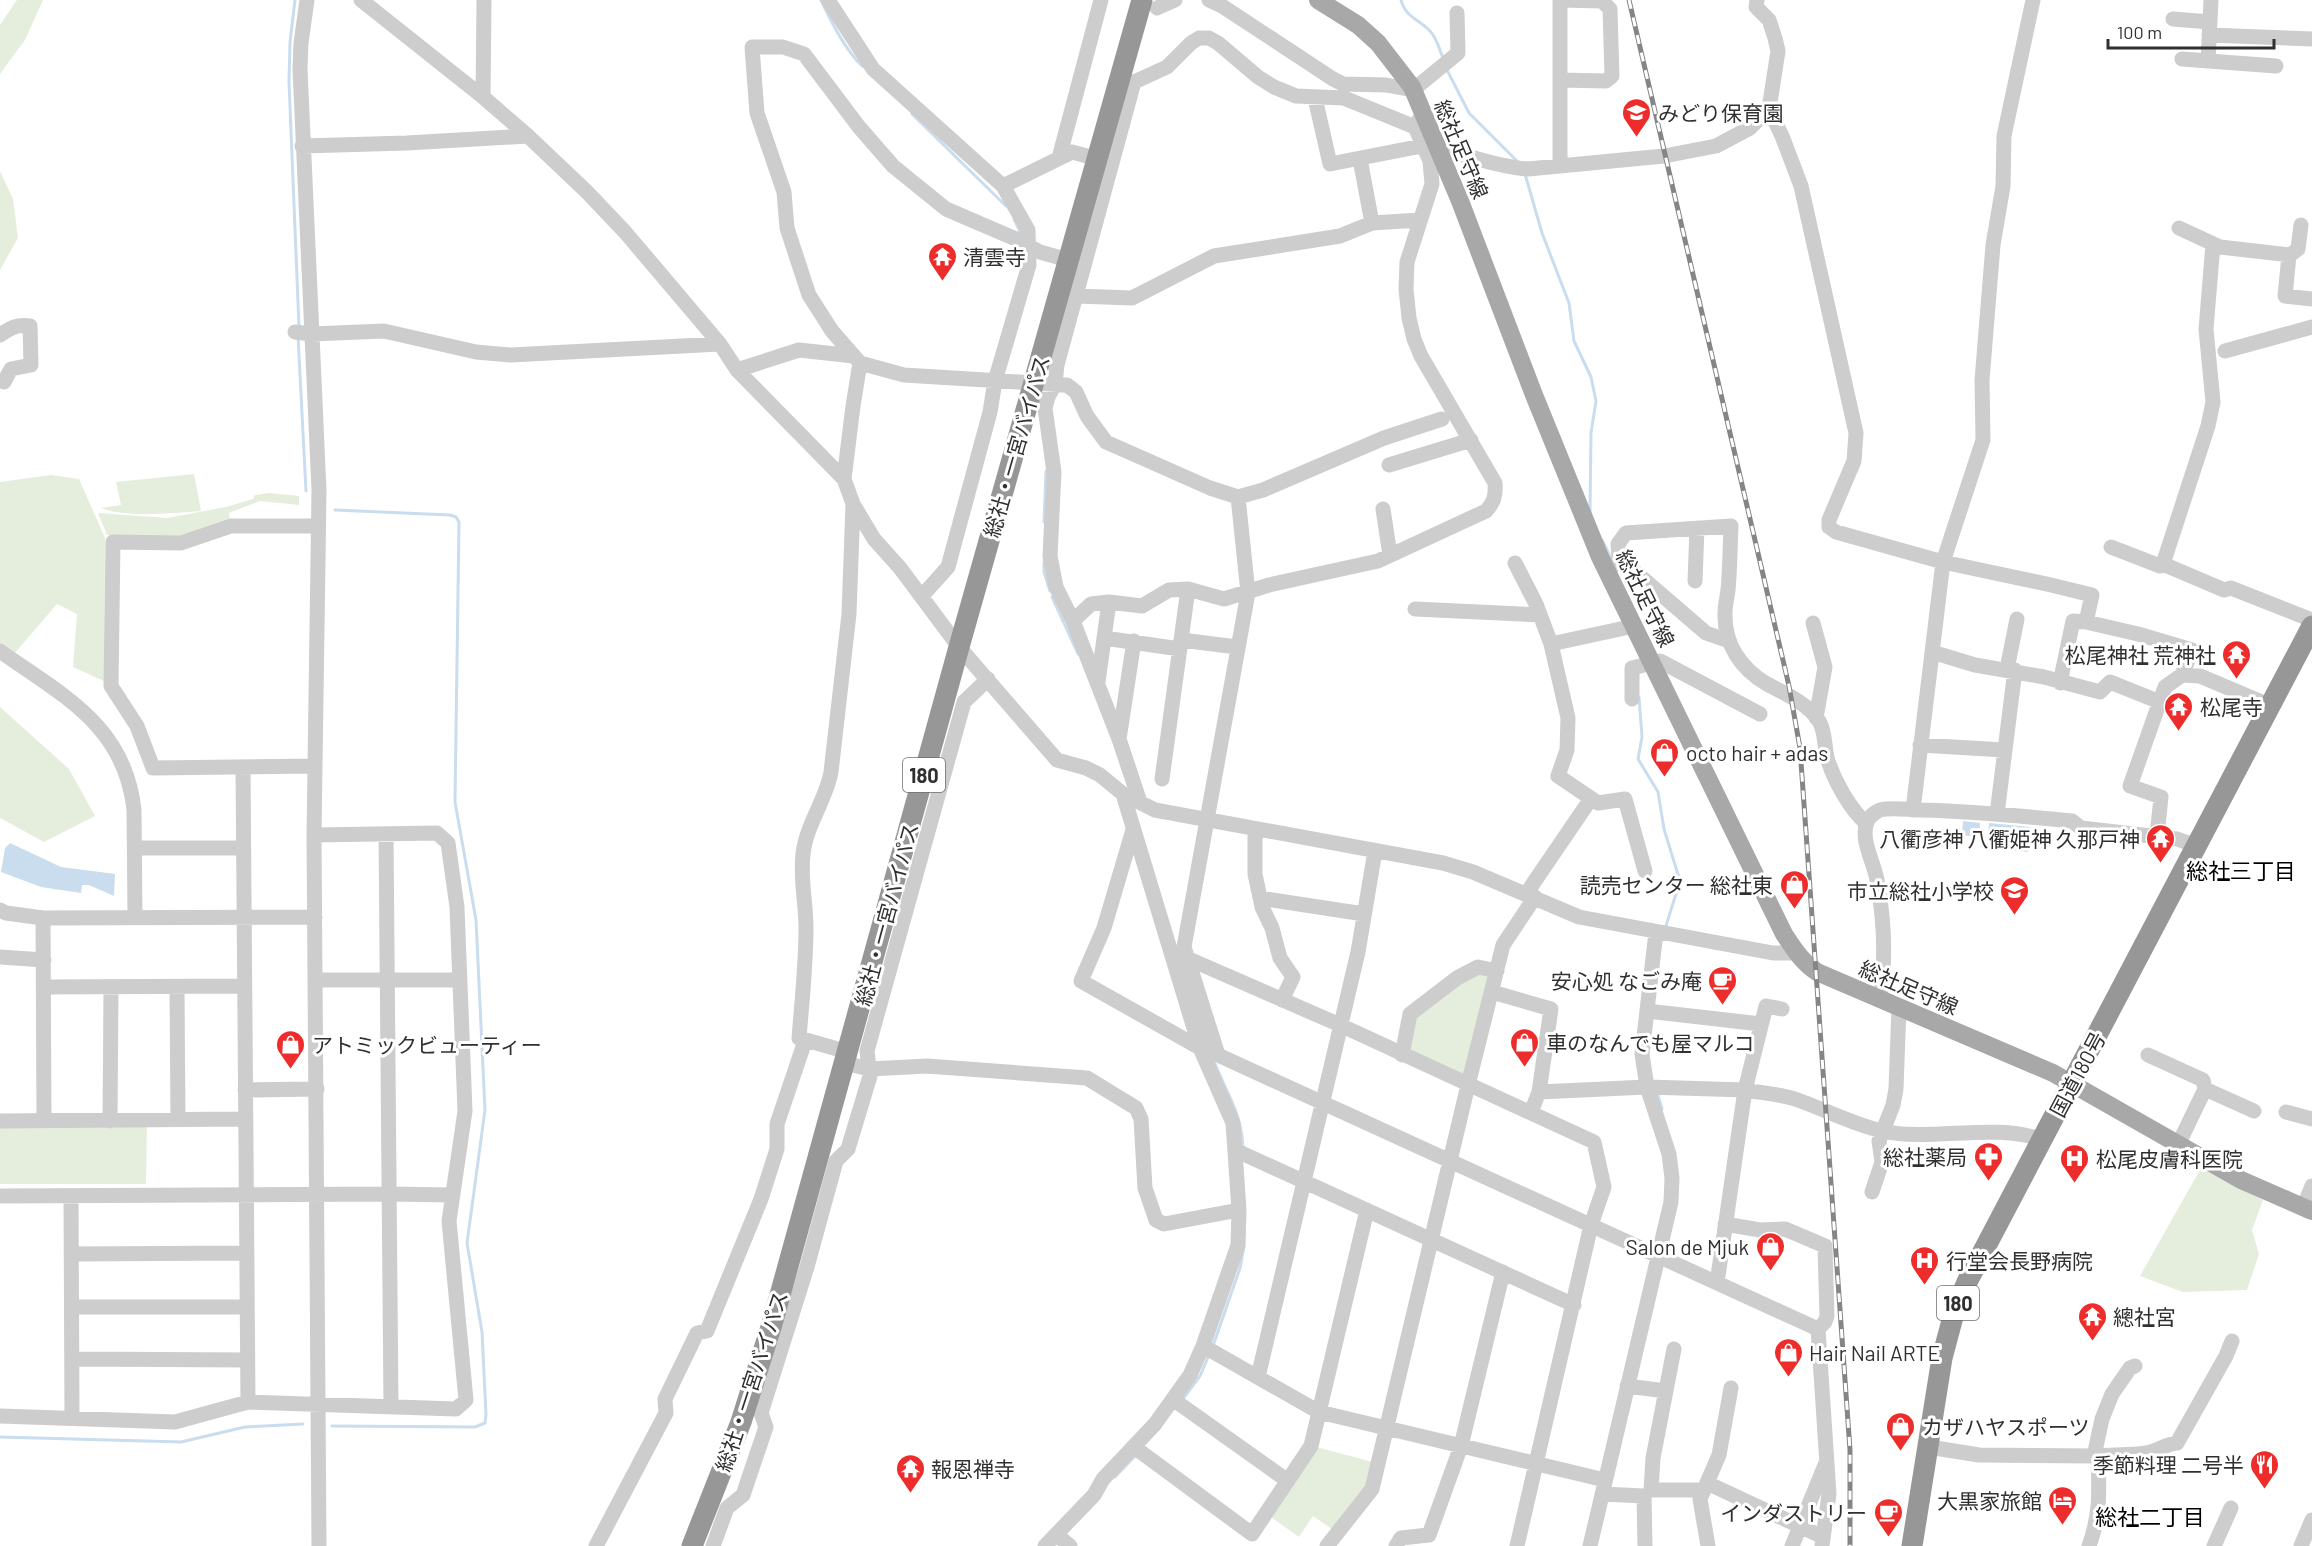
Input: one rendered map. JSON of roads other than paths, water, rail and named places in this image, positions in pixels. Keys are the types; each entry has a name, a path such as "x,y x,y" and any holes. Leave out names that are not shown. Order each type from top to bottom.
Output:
{"highway":[{"name":"総社・一宮バイパス","path":"692,1546 741,1422 772,1324 1033,383 1068,294 1068,260 1098,159 1127,82 1149,4"},
{"name":"国道180号","path":"1912,1546 1942,1358 1954,1313 1967,1282 2312,627"}],"main road":[{"name":"総社足守線","path":"1321,1 1358,26 1378,43 1413,90 1419,120 1460,201 1539,405 1613,565 1634,626 1784,934 1796,953 1806,965 1817,972 2072,1084 2241,1180 2308,1210"}],"street":[{"path":"307,0 300,60 303,333 319,490 314,766 319,1546"},
{"path":"361,0 483,97 528,136 625,232 720,344 737,370 844,479 853,504 874,540 922,596 959,647 1057,760 1086,768 1100,775 1131,798 1155,810 1443,863 1473,872 1579,917 1773,953 1796,953"},
{"path":"483,97 484,0"},
{"path":"828,0 873,69 1003,186 1028,230 1029,266 995,381 990,412 948,567 922,596"},
{"path":"1059,158 1101,0"},
{"path":"1149,4 1175,0"},
{"path":"1209,0 1222,6 1333,80 1350,85 1386,85 1413,90 1458,53 1457,13"},
{"path":"1560,80 1606,81 1612,76 1610,9 1602,1 1560,0 1560,80 1560,166"},
{"path":"1757,0 1756,7 1769,20 1778,51 1769,109 1801,186 1856,433 1854,461 1829,520 1829,527 1836,532 1943,562 2092,595 2086,622"},
{"path":"1913,810 1943,562 1983,441 1982,380 1993,245 2003,186 2004,136 2033,0"},
{"path":"2208,61 2211,0"},
{"path":"2173,19 2209,28 2312,39"},
{"path":"1045,1546 1094,1495 1103,1479 1139,1450 1177,1402 1190,1375 1209,1349 1235,1257 1241,1153 1210,1053 1133,830 1131,798 1119,739 1073,621 1056,587 1050,556 1054,472 1046,408 1048,397 1055,384 1068,294 1127,82 1167,67 1199,38 1209,38 1218,43 1258,77 1296,96 1344,98 1419,120"},
{"path":"844,479 857,359 832,330 809,295 787,228 784,192 757,113 752,47 783,47 804,54 859,127 893,166 946,209 1016,238 1029,247 1068,260"},
{"path":"2182,59 2276,66"},
{"path":"1315,98 1330,164 1432,147 1520,169 1664,156 1716,146 1750,128 1769,109"},
{"path":"302,146 528,136"},
{"path":"1073,621 1091,604 1109,602 1142,606 1169,590 1188,590 1224,599 1269,585 1378,561 1486,511 1493,503 1496,494 1495,483 1421,356 1414,339 1406,289 1407,262 1432,184 1430,161 1432,147"},
{"path":"1003,186 1072,152 1098,159"},
{"path":"1360,159 1372,223"},
{"path":"1068,294 1132,298 1214,256 1340,236 1372,223 1420,220"},
{"path":"2179,228 2220,247 2289,255 2298,249 2301,225"},
{"path":"2163,564 2205,435 2212,402 2206,329 2213,244"},
{"path":"2289,255 2285,296 2312,299"},
{"path":"0,335 10,327 20,324 30,326 31,365 11,369 4,382"},
{"path":"2225,351 2312,327"},
{"path":"303,333 384,331 476,352 511,355 720,344"},
{"path":"737,370 799,350 857,359 904,375 1067,386 1076,392 1087,416 1106,442 1210,488 1238,497 1263,490 1384,438 1442,419"},
{"path":"1389,465 1471,440"},
{"path":"1210,1053 1189,959 1184,947 1248,593 1238,497"},
{"path":"853,504 849,614 831,772 828,789 807,837 803,852 802,885 806,925 800,1038 822,1044 869,1069 927,1066 1087,1078 1136,1108 1141,1119 1145,1188 1156,1220 1164,1224 1239,1210"},
{"path":"1383,509 1390,555"},
{"path":"314,766 153,768 137,726 111,686 113,542 181,543 231,526 317,525"},
{"path":"1729,641 1706,633 1613,565 1618,544 1626,533 1731,526 1728,592 1724,612 1729,641 1740,662 1755,677 1791,697 1820,722 1828,762 1854,812 1866,823"},
{"path":"1695,581 1697,528"},
{"path":"2111,547 2160,566 2163,564 2224,590 2232,588 2312,620"},
{"path":"1515,563 1551,644 1568,718 1567,750 1558,776 1598,804 1626,799 1645,871"},
{"path":"1162,779 1188,590"},
{"path":"1098,685 1109,602"},
{"path":"1415,609 1540,615"},
{"path":"1997,814 2017,618"},
{"path":"2060,682 2073,621 2138,634 2192,650 2182,675 2165,687 2130,786 2161,797 2157,836"},
{"path":"1813,623 1825,668 1816,718"},
{"path":"1551,644 1634,626"},
{"path":"1104,638 1134,642 1237,647"},
{"path":"1119,739 1134,642"},
{"path":"0,651 85,712 113,744 124,766 132,795 135,917"},
{"path":"1932,652 1975,665 2011,670 2100,692 2110,682 2160,702"},
{"path":"1632,699 1632,668 1660,661 1760,714"},
{"path":"2182,675 2200,676 2271,706"},
{"path":"713,1546 728,1508 743,1495 766,1427 761,1413 807,1268 836,1161 848,1149 870,1076 867,1051 964,702 988,679"},
{"path":"1920,745 2004,750"},
{"path":"243,768 248,1402"},
{"path":"1327,1546 1372,1489 1503,945 1530,896 1590,800"},
{"path":"1880,998 1884,968 1882,932 1877,879 1865,836 1866,823 1870,816 1879,810 1997,814 2072,821 2081,828 2177,839 2197,846"},
{"path":"1255,829 1255,874 1260,898 1272,928 1280,958 1293,977 1282,1000"},
{"path":"1133,830 1104,928 1081,981 1210,1053 1818,1329"},
{"path":"0,1416 175,1422 248,1402 456,1409 466,1401 449,1221 465,1111 457,907 448,843 437,832 314,835"},
{"path":"386,834 391,1407"},
{"path":"135,848 243,848"},
{"path":"1258,1377 1358,952 1375,851"},
{"path":"1260,898 1364,914"},
{"path":"0,910 6,913 43,918 315,916"},
{"path":"43,918 44,1121"},
{"path":"1590,1546 1627,1386 1662,1258 1671,1202 1672,1178 1669,1154 1647,1087 1641,1054 1656,932"},
{"path":"0,957 44,960"},
{"path":"1189,959 1340,1025 1594,1142 1604,1187 1591,1226 1574,1305 1534,1464 1517,1546"},
{"path":"1402,1055 1410,1014 1457,978 1478,967 1497,971"},
{"path":"315,980 460,980"},
{"path":"44,987 244,986"},
{"path":"110,1120 111,987"},
{"path":"177,987 178,1120"},
{"path":"1492,992 1551,1009 1539,1092 1531,1112"},
{"path":"1717,1283 1745,1089 1766,1006 1782,1010"},
{"path":"1872,1192 1882,1162 1879,1141 1893,1105 1896,1089 1899,1007"},
{"path":"1647,1011 1761,1024"},
{"path":"596,1546 666,1413 665,1399 697,1333 707,1331 743,1247 777,1149 777,1124 805,1041"},
{"path":"2148,1055 2204,1080 2205,1089 2178,1145"},
{"path":"1539,1092 1647,1087 1745,1089 1794,1099 1827,1113 1882,1130 1909,1134 2024,1133 2043,1140"},
{"path":"245,1090 317,1089"},
{"path":"2205,1089 2254,1111"},
{"path":"2286,1112 2312,1119"},
{"path":"0,1121 245,1119"},
{"path":"1241,1153 1574,1305"},
{"path":"2308,1210 2312,1186"},
{"path":"0,1196 452,1195"},
{"path":"71,1196 72,1418"},
{"path":"1139,1450 1252,1534 1311,1446 1367,1210"},
{"path":"1725,1224 1760,1230 1785,1229 1825,1246 1827,1316 1818,1329 1825,1462 1828,1471 1829,1494 1823,1542"},
{"path":"72,1254 246,1253"},
{"path":"1396,1546 1401,1538 1429,1535 1461,1446 1503,1272"},
{"path":"72,1307 247,1307"},
{"path":"1929,1447 1979,1455 2096,1456 2152,1452 2166,1444 2177,1443 2226,1356 2232,1341"},
{"path":"1209,1349 1319,1412 1534,1464 1604,1487 1644,1496 1645,1546"},
{"path":"1674,1349 1653,1458 1651,1490 1706,1486 1801,1525 1823,1542"},
{"path":"72,1359 247,1360"},
{"path":"2089,1546 2099,1510 2096,1456 2102,1419 2112,1394 2130,1368 2135,1366"},
{"path":"1627,1386 1666,1390"},
{"path":"1708,1546 1700,1499 1719,1455 1731,1388"},
{"path":"1177,1402 1288,1481"},
{"path":"1792,1546 1825,1462"},
{"path":"2214,1546 2232,1508"},
{"path":"2301,1546 2312,1520"},
{"path":"1057,1535 1070,1546"}],"water":[{"path":"1963,821 1980,823 1979,837 1962,835"},
{"path":"1989,823 2031,827 2028,852 1987,848"},
{"path":"10,843 61,867 115,874 114,896 89,885 82,885 81,893 41,887 1,872 5,848"}],"waterway":[{"path":"295,0 290,42 289,82 299,327"},
{"path":"821,0 844,43 862,66"},
{"path":"1401,0 1409,14 1432,34 1443,58"},
{"path":"1447,70 1469,113 1519,163"},
{"path":"912,114 1006,206"},
{"path":"1525,174 1542,233 1569,303 1574,341 1591,377 1596,401 1591,433 1590,512"},
{"path":"1014,219 1021,234"},
{"path":"298,336 306,491"},
{"path":"1044,522 1046,471"},
{"path":"332,1426 475,1427 485,1423 486,1415 482,1332 467,1243 485,1110 476,920 455,802 459,522 456,517 450,515 335,510"},
{"path":"1602,540 1610,556 1608,559"},
{"path":"1044,562 1044,572 1050,591"},
{"path":"1052,597 1078,654"},
{"path":"1639,697 1642,737 1638,759 1658,792 1664,829 1680,881 1665,929"},
{"path":"1214,1061 1236,1112 1243,1147"},
{"path":"1657,1092 1662,1109"},
{"path":"1213,1346 1240,1268 1244,1247"},
{"path":"1182,1400 1200,1376 1209,1355"},
{"path":"0,1437 181,1442 245,1427 303,1424"},
{"path":"1115,1477 1137,1454"}],"railway":[{"path":"1629,0 1789,686 1800,748 1850,1450 1850,1546"}],"place":[{"name":"みどり保育園","path":"1637,138"},
{"name":"清雲寺","path":"942,282"},
{"name":"松尾神社 荒神社","path":"2237,680"},
{"name":"松尾寺","path":"2179,732"},
{"name":"octo hair + adas","path":"1665,778"},
{"name":"八衢彦神 八衢姫神 久那戸神","path":"2161,864"},
{"name":"読売センター 総社東","path":"1794,910"},
{"name":"市立総社小学校","path":"2015,916"},
{"name":"安心処 なごみ庵","path":"1723,1006"},
{"name":"車のなんでも屋マルコ","path":"1525,1068"},
{"name":"アトミックビューティー","path":"291,1070"},
{"name":"総社薬局","path":"1988,1182"},
{"name":"松尾皮膚科医院","path":"2075,1184"},
{"name":"Salon de Mjuk","path":"1770,1272"},
{"name":"行堂会長野病院","path":"1925,1286"},
{"name":"總社宮","path":"2092,1342"},
{"name":"Hair Nail ARTE","path":"1788,1378"},
{"name":"カザハヤスポーツ","path":"1901,1452"},
{"name":"季節料理 二号半","path":"2265,1490"},
{"name":"報恩禅寺","path":"910,1494"},
{"name":"大黒家旅館","path":"2063,1526"},
{"name":"インダストリー","path":"1888,1538"}],"district":[{"name":"総社三丁目","path":"2241,870"},
{"name":"総社二丁目","path":"2150,1516"}]}
